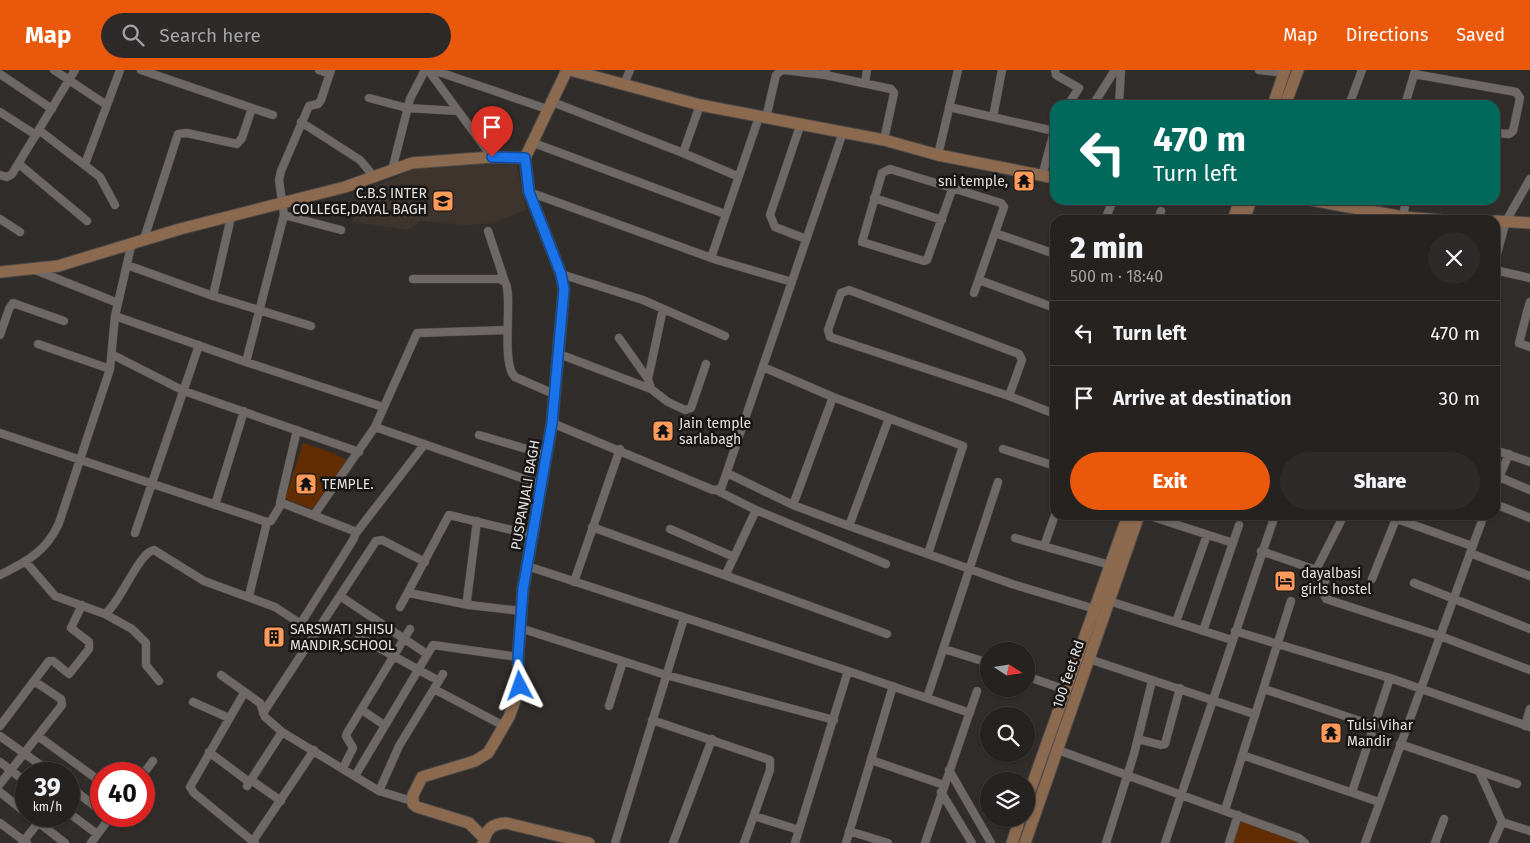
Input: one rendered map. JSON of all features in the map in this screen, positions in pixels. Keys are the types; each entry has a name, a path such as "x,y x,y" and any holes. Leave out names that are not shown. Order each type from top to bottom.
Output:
{"street":[{"path":"54,70 105,104"},
{"path":"0,175 10,176 19,164 76,70"},
{"path":"85,164 105,104 120,70"},
{"path":"141,70 273,115"},
{"path":"246,362 284,215 284,202 279,176 309,106 319,102 331,72 319,70"},
{"path":"392,170 408,108 426,70 492,157"},
{"path":"433,70 548,105 683,153 737,176"},
{"path":"569,70 700,105 884,140 938,155 1050,177"},
{"name":"PUSPANJALI BAGH","path":"412,801 414,791 422,778 483,757 493,747 504,726 520,686 518,657 521,611 532,535 552,423 564,289 561,274 529,192 525,158 548,105 569,70"},
{"path":"624,84 630,70"},
{"path":"711,258 737,176 763,118 781,70 825,72 888,87 894,93 884,140"},
{"path":"865,83 867,70"},
{"path":"938,155 958,70"},
{"path":"993,117 1002,70"},
{"path":"1055,70 1056,75 1079,88 1071,100"},
{"path":"1096,100 1115,70"},
{"path":"1119,100 1121,70"},
{"path":"1259,70 1284,71 1275,100"},
{"path":"1287,100 1298,70"},
{"path":"1351,100 1362,70"},
{"path":"1407,100 1415,72 1516,92 1520,98 1513,131 1509,134 1500,133"},
{"path":"0,74 52,109"},
{"path":"369,98 408,108 458,111"},
{"path":"683,153 700,105"},
{"path":"950,107 1050,128"},
{"path":"144,238 178,134 187,133 237,144 242,138 252,108"},
{"path":"0,112 38,133 85,164 103,181 115,205"},
{"path":"301,122 360,160 375,178"},
{"path":"801,123 770,216 774,227 806,239"},
{"path":"718,491 722,488 843,132"},
{"path":"531,142 725,214"},
{"path":"1042,176 1050,145"},
{"path":"0,272 58,266 144,238 231,217 375,178 412,164 492,157 525,158"},
{"path":"19,164 87,221"},
{"path":"953,187 928,260 924,261 864,244 862,238 882,173 890,169 953,187 1004,205 974,293"},
{"path":"1501,221 1530,179"},
{"path":"529,192 711,258 792,282"},
{"path":"874,198 942,220"},
{"path":"1355,205 1378,215"},
{"path":"1159,215 1160,211"},
{"path":"284,215 340,230"},
{"path":"213,296 231,217"},
{"path":"0,219 20,232"},
{"path":"1501,221 1530,222"},
{"path":"488,231 508,289 507,330 512,373 515,377 554,394"},
{"path":"996,233 1050,252"},
{"path":"0,575 26,562 40,552 54,535 110,370 115,316 132,242"},
{"path":"127,265 213,296 311,326"},
{"path":"33,269 118,304"},
{"path":"1500,271 1530,278"},
{"path":"561,274 663,309 725,336"},
{"path":"413,279 500,280 505,282"},
{"path":"979,280 1050,306"},
{"path":"1009,396 1022,360 1019,354 849,290 841,293 828,330 830,337 1009,396 1050,412"},
{"path":"1530,302 1519,343 1530,347"},
{"path":"0,335 9,309 13,304 64,321"},
{"path":"648,379 663,309"},
{"path":"115,316 383,407"},
{"path":"314,515 375,427 417,333 507,330"},
{"path":"619,338 648,379 651,389"},
{"path":"38,344 110,370"},
{"path":"135,533 199,345"},
{"path":"558,354 651,389 668,402 689,410 706,364"},
{"path":"112,355 184,390 359,452"},
{"path":"763,366 833,397 963,446 928,554"},
{"path":"793,505 833,397"},
{"path":"215,505 244,411"},
{"path":"849,526 889,418"},
{"path":"552,423 620,449 718,491 756,510 886,564"},
{"path":"375,427 542,485"},
{"path":"0,433 267,522 272,520 280,503 297,430"},
{"path":"479,435 547,455"},
{"path":"301,623 356,533 424,444"},
{"path":"574,582 620,449"},
{"path":"1003,449 1050,464"},
{"path":"1500,451 1530,462"},
{"path":"1509,454 1500,477 1530,490"},
{"path":"727,473 793,505 849,526 1095,609"},
{"path":"928,698 998,482"},
{"path":"280,503 352,529 356,533"},
{"path":"1500,506 1530,518"},
{"path":"726,574 756,510"},
{"path":"400,607 450,515 532,535"},
{"path":"1044,546 1053,520"},
{"path":"1035,777 1126,520"},
{"name":"100 feet Rd","path":"1025,843 1137,520"},
{"path":"1162,520 1234,543"},
{"path":"1164,843 1261,551 1273,520"},
{"path":"1316,570 1341,520"},
{"path":"1372,579 1396,520"},
{"path":"1398,520 1530,576"},
{"path":"1364,843 1482,520"},
{"path":"469,605 467,600 477,521"},
{"path":"249,596 267,522"},
{"path":"1203,630 1234,543 1238,525"},
{"path":"592,527 888,634"},
{"path":"670,529 734,558"},
{"path":"1176,622 1207,535"},
{"path":"1015,538 1110,565"},
{"path":"263,713 378,540 382,540 425,562"},
{"path":"105,614 129,583 142,560 152,550 199,578 275,607 316,634"},
{"path":"1261,551 1327,575 1322,593 1326,599 1440,636 1530,670"},
{"path":"26,562 55,596 105,614 132,629 146,643 146,665 159,681"},
{"path":"527,566 970,713"},
{"path":"1414,583 1530,629"},
{"path":"409,593 469,605 521,611"},
{"path":"340,596 427,654"},
{"path":"1109,601 1232,640"},
{"path":"1225,810 1291,601"},
{"path":"0,726 50,660 68,674 71,673 89,649 89,642 71,628 82,606"},
{"path":"615,843 684,618"},
{"path":"520,628 666,675 834,720"},
{"path":"343,768 353,748 346,734 410,629"},
{"path":"1235,631 1390,678 1527,726 1530,709"},
{"path":"359,637 439,681"},
{"path":"355,776 417,669 436,644 518,657"},
{"path":"944,649 980,660"},
{"path":"1089,659 1152,681 1213,698 1254,714"},
{"path":"609,706 623,661"},
{"path":"795,843 848,671"},
{"path":"379,790 400,746 443,674"},
{"path":"221,675 260,704 263,713 282,732 379,790 412,801 417,807 469,823 483,841 491,826 506,823 589,843"},
{"path":"1352,792 1390,678"},
{"path":"1035,679 1066,690"},
{"path":"0,784 63,704 34,681"},
{"path":"1106,843 1128,776 1152,681"},
{"path":"846,843 893,686"},
{"path":"1138,739 1161,745 1165,744 1180,688"},
{"path":"1264,689 1375,726"},
{"path":"434,690 504,726"},
{"path":"925,843 977,691"},
{"path":"244,693 190,784 190,790 254,842 314,750"},
{"path":"193,702 229,718"},
{"path":"362,710 384,725"},
{"path":"652,720 770,760 772,766 744,843"},
{"path":"249,783 282,732"},
{"path":"0,736 36,762"},
{"path":"38,736 90,774"},
{"path":"673,843 712,739"},
{"path":"1400,744 1517,784"},
{"path":"1058,750 1225,810 1299,838 1305,843"},
{"path":"209,752 249,783 281,801"},
{"path":"1242,755 1379,802"},
{"path":"871,760 943,789 972,843"},
{"path":"0,762 15,774"},
{"path":"949,770 991,843"},
{"path":"1479,771 1502,822 1493,843"},
{"path":"0,792 15,804"},
{"path":"80,795 90,802"},
{"path":"1229,843 1238,815"},
{"path":"754,816 799,830"},
{"path":"1435,843 1444,819"},
{"path":"80,821 97,834"},
{"path":"1502,822 1530,831"},
{"path":"0,824 25,842 35,827"},
{"path":"43,827 65,843"},
{"path":"91,843 102,827"},
{"path":"1012,843 1017,827"},
{"path":"849,831 888,843"}],"shaded area":[{"name":"C.B.S INTER COLLEGE,DAYAL BAGH","path":"516,161 526,210 494,223 466,225 421,221 408,230 352,222 366,191 410,170 455,164"},
{"path":"303,443 331,452 348,461 313,509 285,499"},
{"path":"1238,815 1304,843 1229,843"}],"place":[{"name":"sni temple,","path":"1024,181"},
{"name":"C.B.S INTER COLLEGE,DAYAL BAGH","path":"443,201"},
{"name":"Jain temple sarlabagh","path":"663,431"},
{"name":"TEMPLE.","path":"306,484"},
{"name":"dayalbasi girls hostel","path":"1285,581"},
{"name":"SARSWATI SHISU MANDIR,SCHOOL","path":"274,637"},
{"name":"Tulsi Vihar Mandir","path":"1331,733"}],"route":[{"path":"492,157 525,158 525,172 529,192 564,281 562,321 550,439 523,589 518,657 520,686"}]}
